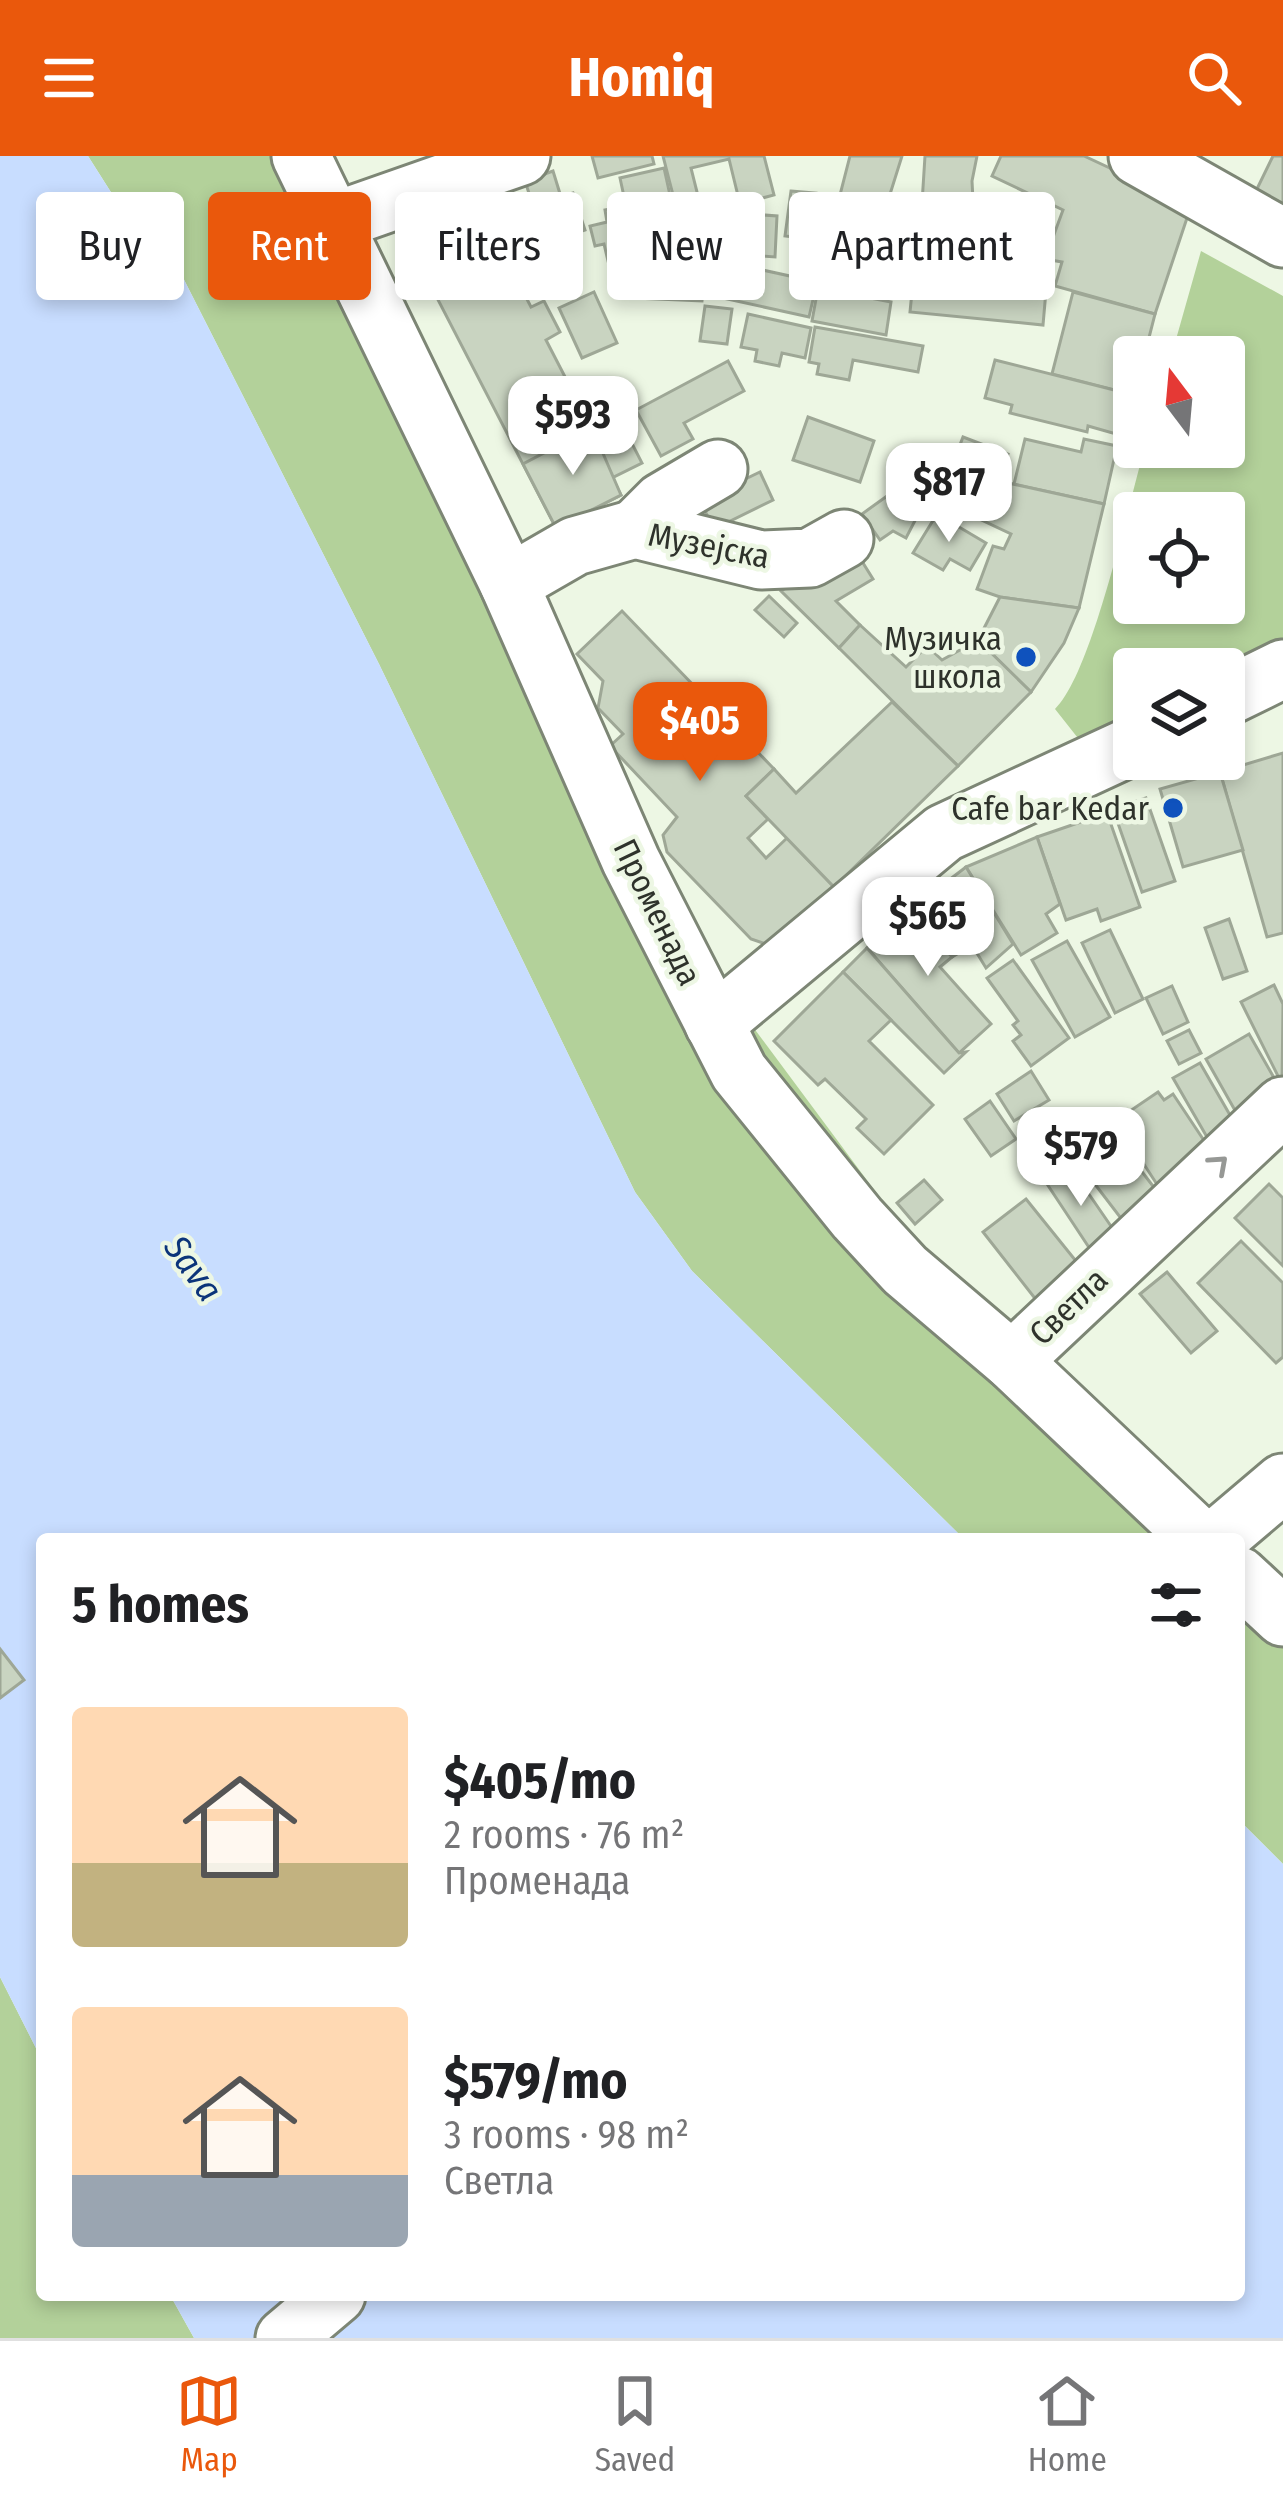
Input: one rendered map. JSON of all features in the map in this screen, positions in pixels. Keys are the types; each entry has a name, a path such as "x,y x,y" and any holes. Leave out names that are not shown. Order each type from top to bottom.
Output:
{"street":[{"name":"Променада","path":"301,156 319,192"},
{"path":"371,209 521,156"},
{"path":"1138,156 1218,176 1283,238"},
{"name":"Променада","path":"371,299 509,584 632,861 739,1072 856,1218 905,1270 1012,1361 1194,1533"},
{"path":"634,530 662,502 718,469"},
{"name":"Музејска","path":"509,584 575,546 634,530 761,560 809,558 844,538"},
{"path":"1245,688 1283,669"},
{"path":"714,1024 944,833 1113,755"},
{"name":"Светла","path":"1012,1361 1283,1106"},
{"path":"1224,1533 1283,1483"},
{"path":"1245,1582 1283,1618"},
{"path":"285,2338 329,2301"}],"green space":[{"path":"88,156 273,156 292,192 208,192 208,300 350,300 685,923 756,1031 930,1265 1211,1533 958,1533 692,1271 635,1192 379,664 184,280 184,192 111,192"},
{"path":"1201,251 1283,296 1283,652 1245,663 1245,648 1113,648 1113,734 1085,747 1055,709 1082,661 1113,566 1113,624 1245,624 1245,492 1133,492 1139,468 1245,468 1245,336 1177,336"},
{"path":"1245,1569 1283,1607 1283,1864 1245,1826"},
{"path":"0,1977 36,2048 36,2301 173,2301 194,2338 0,2338"}],"water":[{"name":"Sava","path":"0,156 88,156 111,192 36,192 36,300 184,300 184,280 379,664 635,1192 692,1271 958,1533 36,1533 36,2048 0,1977"},
{"path":"1245,1826 1283,1864 1283,2338 194,2338 173,2301 1245,2301"}],"building":[{"path":"592,156 652,156 654,164 598,178"},
{"path":"663,156 764,156 774,195 737,192 729,159 691,168 697,192 672,192"},
{"path":"850,156 902,156 891,192 841,192"},
{"path":"925,156 977,156 973,192 923,192"},
{"path":"1001,156 1084,156 1191,206 1155,314 1055,286 1062,262 1055,261 1055,232 1063,210 1055,206 1055,192 1025,192 992,176"},
{"path":"1273,156 1283,156 1283,211 1253,197"},
{"path":"664,168 669,192 623,192 620,178"},
{"path":"553,171 559,192 529,192 525,181"},
{"path":"765,215 777,216 775,257 765,256"},
{"path":"607,222 607,257 604,244 595,246 590,226"},
{"path":"765,271 789,276 789,300 813,300 809,317 732,300 765,300"},
{"path":"594,292 617,343 582,358 559,308"},
{"path":"1073,292 1155,314 1149,336 1113,336 1113,390 1052,374"},
{"path":"438,300 527,300 531,307 544,301 560,332 546,340 596,437 622,424 642,463 612,478 621,495 556,528"},
{"path":"816,300 891,302 886,335 812,321"},
{"path":"911,300 1045,300 1043,325 910,312"},
{"path":"705,306 732,309 727,344 700,341"},
{"path":"748,314 811,328 805,358 782,353 779,366 755,361 757,350 741,347"},
{"path":"815,327 923,346 918,372 853,360 849,380 817,374 819,364 809,362"},
{"path":"995,360 1113,390 1113,433 1088,426 1087,432 1010,413 1012,405 985,398"},
{"path":"728,361 744,391 684,423 693,439 661,456 636,410"},
{"path":"808,417 874,441 860,482 793,460"},
{"path":"592,428 621,495 556,528 523,464"},
{"path":"963,437 1008,454 1000,475 955,458"},
{"path":"1025,439 1081,452 1084,439 1113,445 1104,504 1014,484"},
{"path":"949,461 979,476 960,512 931,498"},
{"path":"760,472 773,500 714,529 700,501"},
{"path":"990,479 1104,504 1079,608 1000,597 977,589 993,546 1004,549 1011,534 971,515"},
{"path":"887,496 919,513 906,538 893,531 880,540 862,514"},
{"path":"937,514 986,543 970,570 950,559 943,570 913,553"},
{"path":"853,547 873,579 836,601 860,625 839,648 781,591"},
{"path":"769,596 797,623 784,637 755,610"},
{"name":"Музичка школа","path":"1000,597 1079,608 1064,643 1031,692 978,640"},
{"path":"622,611 774,769 746,796 768,819 748,838 766,858 787,838 834,887 769,945 751,939 667,852 663,835 677,817 610,746 623,734 598,708 603,681 577,654"},
{"path":"860,625 906,667 927,646 942,660 978,640 1031,692 958,766 839,648"},
{"path":"892,702 958,766 834,887 746,796 774,769 796,793"},
{"path":"1283,753 1283,933 1267,937 1222,780 1245,780 1245,764"},
{"path":"1192,780 1222,780 1243,850 1183,867 1160,789"},
{"path":"1146,798 1175,881 1142,892 1113,809"},
{"path":"1107,813 1140,907 1101,921 1097,909 1066,920 1037,837"},
{"path":"1037,837 1060,904 1046,914 1057,933 1021,955 966,867"},
{"path":"966,867 1013,944 986,968 972,945 952,957 911,909"},
{"path":"911,909 952,957 940,967 991,1024 959,1053 867,948"},
{"path":"1229,919 1247,971 1223,979 1205,928"},
{"path":"1110,930 1143,999 1115,1013 1082,943"},
{"path":"1067,941 1110,1017 1075,1037 1032,960"},
{"path":"867,948 959,1053 966,1052 944,1073 843,972"},
{"path":"1013,960 1069,1038 1031,1066 1013,1041 1021,1035 1013,1025 1018,1021 987,978"},
{"path":"843,972 891,1020 869,1041 933,1105 884,1154 857,1128 866,1119 825,1079 818,1085 774,1041"},
{"path":"1274,985 1283,1004 1282,1084 1241,1002"},
{"path":"1172,986 1188,1022 1163,1034 1146,998"},
{"path":"1189,1030 1201,1053 1179,1064 1167,1041"},
{"path":"1249,1034 1277,1083 1241,1121 1206,1059"},
{"path":"1200,1063 1238,1129 1211,1144 1173,1078"},
{"path":"1031,1071 1049,1100 1014,1121 997,1094"},
{"path":"1158,1092 1164,1100 1173,1094 1213,1154 1160,1189 1123,1132 1132,1126 1124,1115"},
{"path":"990,1101 1016,1139 991,1156 965,1119"},
{"path":"1114,1135 1159,1194 1123,1221 1078,1162"},
{"path":"1071,1168 1115,1232 1090,1249 1047,1184"},
{"path":"924,1180 942,1200 915,1224 897,1203"},
{"path":"1269,1184 1283,1198 1283,1266 1235,1218"},
{"path":"1026,1199 1084,1271 1041,1306 983,1232"},
{"path":"1241,1241 1283,1283 1283,1357 1276,1363 1198,1283"},
{"path":"1167,1272 1217,1331 1191,1353 1140,1294"},
{"path":"0,1649 24,1680 0,1698"}],"place":[{"name":"Музичка школа","path":"1026,657"},
{"name":"Cafe bar Kedar","path":"1173,808"}]}
